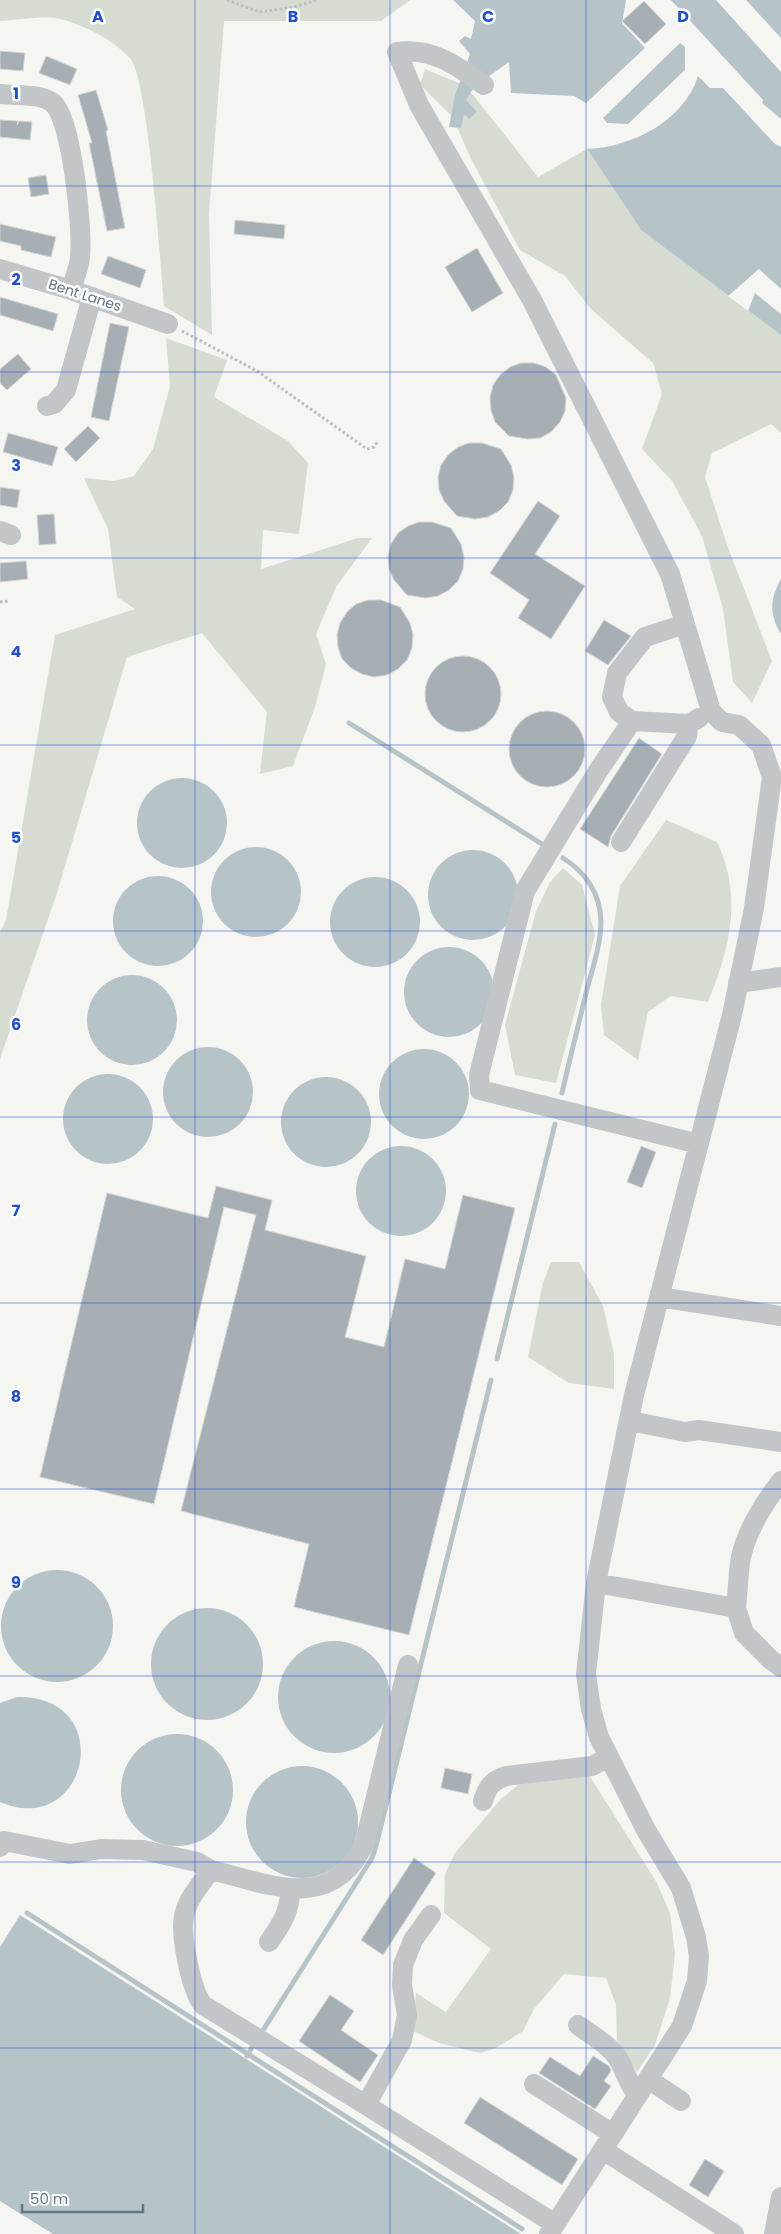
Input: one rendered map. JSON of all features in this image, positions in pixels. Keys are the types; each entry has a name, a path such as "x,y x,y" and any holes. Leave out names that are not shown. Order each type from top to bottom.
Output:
{"street":[{"path":"211,1870 192,1897 184,1914 182,1929 194,1989 203,2005 366,2104 552,2229 682,2026 691,2006 697,1981 699,1956 696,1936 680,1888 646,1830 599,1737 591,1709 586,1674 596,1583 634,1395 738,983 754,908 772,777 761,745 739,725 722,722 711,711 670,574 532,300 419,105 398,52 418,50 430,53 460,68 484,85"},
{"path":"0,94 40,98 53,104 61,117 68,141 77,194 81,240 80,259 71,290"},
{"name":"Bent Lanes","path":"0,269 71,290 168,324"},
{"path":"47,406 54,404 66,390 92,297"},
{"path":"685,624 645,637 617,673 612,696 619,712 632,721 689,724 711,711"},
{"path":"632,721 598,771 524,891 479,1076 480,1090 698,1144"},
{"path":"621,842 687,736 689,724"},
{"path":"738,983 781,977"},
{"path":"659,1297 781,1316"},
{"path":"630,1421 685,1432 699,1430 781,1442"},
{"path":"781,1481 766,1502 746,1540 741,1558 736,1608 744,1633 771,1660 781,1667"},
{"path":"596,1583 736,1608"},
{"path":"0,1847 4,1841 70,1854 101,1850 143,1850 197,1862 211,1870 290,1888 310,1889 322,1885 344,1873 366,1842 408,1665"},
{"path":"483,1801 487,1788 495,1780 506,1776 592,1766 609,1757"},
{"path":"270,1942 285,1918 289,1906 290,1888"},
{"path":"366,2104 402,2040 407,2015 402,1985 403,1965 413,1940 431,1915"},
{"path":"578,2025 610,2049 618,2058 627,2081 681,2100"},
{"path":"534,2084 608,2142 734,2234"},
{"path":"774,2234 781,2197"}],"path":[{"path":"227,0 259,12 294,7 317,0"},
{"path":"168,324 257,371 367,449 374,447 378,441"},
{"path":"0,602 10,601"}],"shaded area":[{"path":"0,0 410,0 381,21 224,21 209,213 212,335 164,306 148,135 137,73 130,58 98,34 80,25 61,19 39,18 0,21"},
{"path":"453,0 626,0 622,23 645,48 586,103 574,96 511,93 509,62 475,86 466,100 477,112 469,119 464,114 461,128 449,127 455,95 470,54 459,41 465,36 471,39 475,21"},
{"path":"671,0 716,0 781,72 781,119 762,103 763,100"},
{"path":"746,0 781,0 781,38"},
{"path":"680,43 685,47 685,70 628,124 607,123 603,118"},
{"path":"425,69 466,86 538,177 587,149 641,230 781,335 781,433 771,424 712,453 705,477 727,545 772,661 752,703 733,682 723,609 702,536 672,481 642,449 662,394 653,363 591,309 565,276 520,250 471,159 452,116 420,85"},
{"path":"698,76 710,88 723,88 775,144 781,147 781,335 641,230 587,149 621,143 654,129 681,106 691,92"},
{"path":"166,338 227,360 214,397 288,441 308,463 299,534 263,530 261,569 358,538 372,538 336,587 316,634 326,664 315,707 293,766 260,774 267,712 202,633 127,657 57,893 0,1059 0,932 6,920 55,635 135,609 117,597 108,529 84,478 114,481 134,476 153,449 170,386"},
{"path":"781,579 781,634 774,620 772,606 777,586"},
{"path":"173,778 191,778 207,785 220,798 227,814 227,832 220,848 207,861 191,868 173,868 157,861 144,848 137,832 137,814 144,798 157,785"},
{"path":"666,820 717,842 725,862 730,883 730,922 722,962 708,1002 671,996 648,1012 638,1060 604,1035 601,1005 620,886"},
{"path":"247,847 265,847 281,854 294,867 301,883 301,901 294,917 281,930 265,937 247,937 231,930 218,917 211,901 211,883 218,867 231,854"},
{"path":"473,850 490,853 505,863 515,878 518,895 515,912 505,927 490,937 473,940 456,937 441,927 431,912 428,895 431,878 441,863 456,853"},
{"path":"563,868 582,885 595,935 556,1083 515,1075 505,1025 536,911 550,882"},
{"path":"149,876 167,876 183,883 196,896 203,912 203,930 196,946 183,959 167,966 149,966 133,959 120,946 113,930 113,912 120,896 133,883"},
{"path":"366,877 384,877 400,884 413,897 420,913 420,931 413,947 400,960 384,967 366,967 350,960 337,947 330,931 330,913 337,897 350,884"},
{"path":"449,947 466,950 481,960 491,975 494,992 491,1009 481,1024 466,1034 449,1037 432,1034 417,1024 407,1009 404,992 407,975 417,960 432,950"},
{"path":"123,975 141,975 157,982 170,995 177,1011 177,1029 170,1045 157,1058 141,1065 123,1065 107,1058 94,1045 87,1029 87,1011 94,995 107,982"},
{"path":"199,1047 217,1047 233,1054 246,1067 253,1083 253,1101 246,1117 233,1130 217,1137 199,1137 183,1130 170,1117 163,1101 163,1083 170,1067 183,1054"},
{"path":"415,1049 433,1049 449,1056 462,1069 469,1085 469,1103 462,1119 449,1132 433,1139 415,1139 399,1132 386,1119 379,1103 379,1085 386,1069 399,1056"},
{"path":"99,1074 117,1074 133,1081 146,1094 153,1110 153,1128 146,1144 133,1157 117,1164 99,1164 83,1157 70,1144 63,1128 63,1110 70,1094 83,1081"},
{"path":"317,1077 335,1077 351,1084 364,1097 371,1113 371,1131 364,1147 351,1160 335,1167 317,1167 301,1160 288,1147 281,1131 281,1113 288,1097 301,1084"},
{"path":"392,1146 410,1146 426,1153 439,1166 446,1182 446,1200 439,1216 426,1229 410,1236 392,1236 376,1229 363,1216 356,1200 356,1182 363,1166 376,1153"},
{"path":"551,1262 579,1262 603,1306 614,1354 614,1389 569,1383 528,1357 543,1283"},
{"path":"57,1570 78,1574 96,1587 109,1605 113,1626 109,1647 96,1665 78,1678 57,1682 36,1678 18,1665 5,1647 1,1626 5,1605 18,1587 36,1574"},
{"path":"207,1608 228,1612 246,1625 259,1643 263,1664 259,1685 246,1703 228,1716 207,1720 186,1716 168,1703 155,1685 151,1664 155,1643 168,1625 186,1612"},
{"path":"334,1641 355,1645 373,1658 386,1676 390,1697 386,1718 373,1736 355,1749 334,1753 313,1749 295,1736 282,1718 278,1697 282,1676 295,1658 313,1645"},
{"path":"17,1697 49,1702 70,1718 80,1739 80,1763 71,1785 54,1801 30,1808 0,1802 0,1703"},
{"path":"177,1734 198,1738 216,1751 229,1769 233,1790 229,1811 216,1829 198,1842 177,1846 156,1842 138,1829 125,1811 121,1790 125,1769 138,1751 156,1738"},
{"path":"302,1766 323,1770 341,1783 354,1801 358,1822 354,1843 341,1861 323,1874 302,1878 281,1874 263,1861 250,1843 246,1822 250,1801 263,1783 281,1770"},
{"path":"589,1775 657,1883 670,1913 675,1954 670,1998 655,2045 637,2072 617,2040 616,2005 606,1978 564,1974 534,2009 523,2031 496,2048 480,2053 439,2043 413,2031 416,1993 446,2012 491,1949 444,1913 445,1874 455,1853 501,1799 525,1779"},
{"path":"20,1915 521,2234 53,2234 0,2201 0,1947"}],"pier":[{"path":"759,269 781,289 781,314 755,293 748,311 728,296"}],"building":[{"path":"644,1 666,24 645,44 622,21"},
{"path":"0,51 25,53 23,71 0,69"},
{"path":"46,56 77,69 70,85 39,73"},
{"path":"96,90 108,130 106,131 125,228 107,231 89,143 92,143 78,95"},
{"path":"0,120 18,121 17,125 19,121 32,122 30,140 0,137"},
{"path":"46,175 49,194 31,197 28,178"},
{"path":"235,220 285,225 284,239 234,234"},
{"path":"0,224 56,237 51,257 21,250 21,246 0,241"},
{"path":"477,248 503,293 472,312 445,267"},
{"path":"108,256 146,270 140,288 101,274"},
{"path":"0,297 58,314 53,331 0,315"},
{"path":"110,323 129,327 109,421 91,417"},
{"path":"18,354 31,369 7,390 0,383 0,369"},
{"path":"521,363 534,363 546,367 556,375 566,398 565,411 560,422 551,432 540,438 527,439 509,436 495,422 491,410 490,398 493,385 500,375 510,367"},
{"path":"88,426 100,438 76,462 64,449"},
{"path":"8,433 58,447 52,466 3,452"},
{"path":"469,443 482,443 501,449 511,465 514,478 513,490 508,502 499,511 488,517 475,519 457,516 444,501 439,490 438,477 441,465 448,455 458,447"},
{"path":"0,487 20,490 17,508 0,505"},
{"path":"538,501 560,516 535,554 585,586 551,639 518,618 529,600 490,573"},
{"path":"54,514 56,544 39,545 37,515"},
{"path":"419,522 432,522 451,528 461,544 464,557 463,569 458,581 449,590 438,596 425,598 407,595 394,580 389,569 388,556 391,544 398,533 408,526"},
{"path":"26,561 28,579 0,582 0,563"},
{"path":"368,600 381,600 400,607 410,623 413,635 412,648 407,660 398,669 387,675 374,677 362,674 351,668 342,659 338,647 337,635 340,623 347,612 356,604"},
{"path":"604,620 631,636 608,665 585,651"},
{"path":"463,656 478,659 490,667 498,679 501,694 498,709 490,721 478,729 463,732 448,729 436,721 428,709 425,694 428,679 436,667 448,659"},
{"path":"547,711 562,714 574,722 582,734 585,749 582,764 574,776 562,784 547,787 532,784 520,776 512,764 509,749 512,734 520,722 532,714"},
{"path":"639,738 662,754 611,836 608,847 580,829"},
{"path":"641,1146 656,1152 642,1188 627,1182"},
{"path":"216,1186 272,1200 265,1230 366,1256 345,1337 384,1347 405,1259 445,1269 463,1195 515,1208 409,1635 294,1607 309,1544 181,1511 256,1215 224,1207 154,1504 40,1477 107,1193 208,1218"},
{"path":"445,1768 472,1774 468,1794 441,1788"},
{"path":"414,1858 436,1873 383,1955 361,1940"},
{"path":"330,1995 354,2011 341,2030 378,2055 360,2082 299,2041"},
{"path":"593,2056 609,2066 611,2071 604,2081 611,2086 595,2109 539,2073 550,2057 580,2076"},
{"path":"480,2097 578,2159 562,2185 464,2123"},
{"path":"705,2159 724,2171 708,2197 689,2185"}],"waterway":[{"path":"349,723 542,844"},
{"path":"562,1093 600,938 601,921 598,901 590,884 578,870 563,858"},
{"path":"497,1359 555,1124"},
{"path":"260,2035 372,1858 491,1380"},
{"path":"27,1913 522,2229"},
{"path":"247,2056 255,2042"}]}
